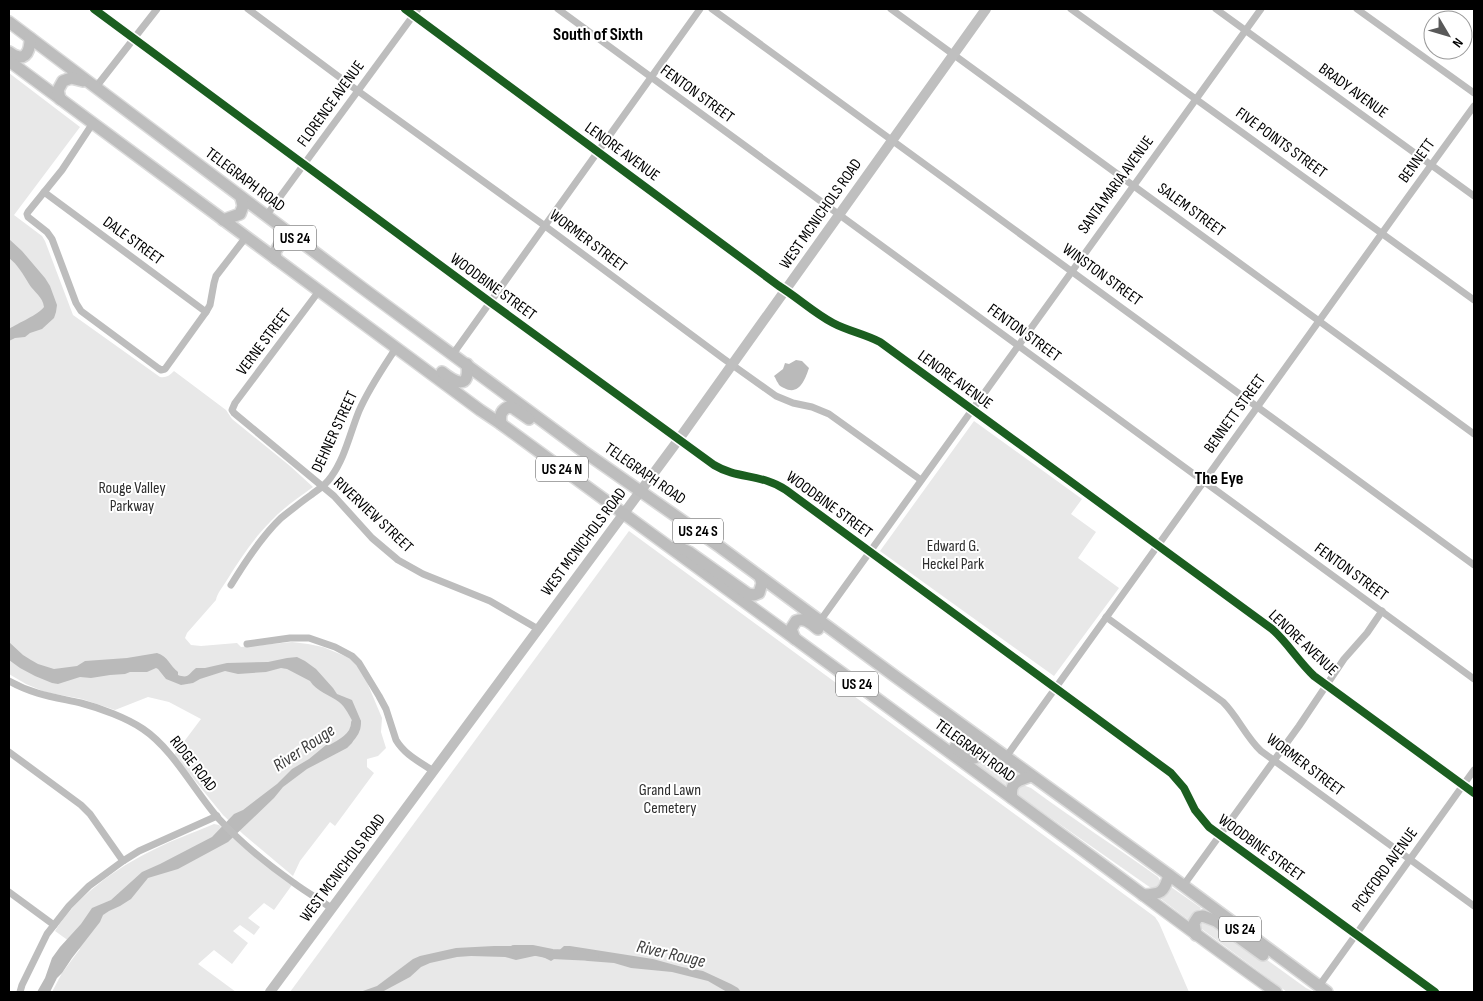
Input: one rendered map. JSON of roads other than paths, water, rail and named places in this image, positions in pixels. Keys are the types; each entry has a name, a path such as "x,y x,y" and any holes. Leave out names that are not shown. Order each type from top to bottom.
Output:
{"main road":[{"name":"WEST MCNICHOLS ROAD","path":"270,992 679,439 986,9"},
{"name":"TELEGRAPH ROAD","path":"9,22 295,238 1323,989"},
{"path":"9,52 16,57 26,54 29,50 30,38"},
{"name":"TELEGRAPH ROAD","path":"9,61 480,410 1276,992"},
{"path":"60,99 59,86 66,78 78,79 94,86"},
{"path":"223,220 240,214 243,206 241,198"},
{"path":"276,259 275,252 280,244 286,238 295,238"},
{"path":"398,349 412,350 452,380 460,383 468,377 467,364"},
{"name":"TELEGRAPH ROAD","path":"501,424 501,412 508,407 513,408 566,446 584,450"},
{"name":"TELEGRAPH ROAD","path":"654,537 689,552 748,594 754,595 759,593 762,583 757,574"},
{"path":"795,639 791,629 793,624 799,619 807,621 860,660 896,677"},
{"path":"886,706 908,713 971,758 981,754 984,750 985,742"},
{"path":"1012,798 1011,789 1013,785 1020,780 1032,776"},
{"path":"1143,895 1161,892 1165,888 1169,875"},
{"path":"1196,935 1194,923 1198,917 1203,916 1216,922 1264,956 1298,972"}],"street":[{"name":"WOODBINE STREET","path":"94,9 714,465 738,475 763,478 781,486 1171,773 1184,788 1200,818 1209,827 1435,992"},
{"path":"94,86 135,38 156,9"},
{"name":"WORMER STREET","path":"248,9 776,396 812,406 829,414 921,480"},
{"name":"LENORE AVENUE","path":"405,9 416,12 598,152 786,290 831,322 880,342 1158,545 1272,629 1307,670 1474,793"},
{"name":"FENTON STREET","path":"558,9 1474,679"},
{"path":"453,354 700,9"},
{"name":"WINSTON STREET","path":"712,9 1474,565"},
{"name":"SALEM STREET","path":"891,9 1474,434"},
{"name":"FIVE POINTS STREET","path":"1071,9 1474,300"},
{"name":"BRADY AVENUE","path":"1216,9 1474,196"},
{"name":"SANTA MARIA AVENUE","path":"820,621 1261,9"},
{"path":"1357,9 1474,93"},
{"name":"FLORENCE AVENUE","path":"266,216 416,12"},
{"name":"BENNETT","path":"1382,233 1474,106"},
{"path":"93,123 62,170 27,214 52,239 76,303 81,311 163,370 206,312 210,305 216,276 246,237"},
{"name":"DALE STREET","path":"44,192 206,312"},
{"name":"BENNETT STREET","path":"1006,757 1382,233"},
{"name":"VERNE STREET","path":"232,410 235,403 319,291"},
{"name":"DEHNER STREET","path":"231,585 252,553 280,520 315,491 324,487 332,476 339,464 366,396 398,349"},
{"name":"RIVERVIEW STREET","path":"232,410 238,417 324,487 372,538 403,563 423,574 490,601 538,629"},
{"path":"1183,886 1351,650 1359,643 1382,611"},
{"name":"WORMER STREET","path":"1106,617 1223,702 1236,717 1254,744 1273,760 1474,906"},
{"path":"247,644 290,638 309,638 352,656 359,663 386,709 398,745 433,771"},
{"name":"RIDGE ROAD","path":"9,681 48,697 92,706 144,730 173,759 218,818 240,839 273,868 331,908"},
{"path":"9,752 81,805 90,814 123,860"},
{"name":"PICKFORD AVENUE","path":"1323,989 1356,934 1474,770"},
{"path":"20,992 43,943 54,925 69,906 89,886 123,860 155,843 218,818"},
{"path":"9,892 54,925"}],"waterway":[{"name":"River Rouge","path":"325,753 349,738 353,734 356,723"},
{"name":"River Rouge","path":"514,950 594,956"}],"district":[{"name":"South of Sixth","path":"598,34"},
{"name":"The Eye","path":"1219,478"}],"park label":[{"name":"Rouge Valley Parkway","path":"132,497"},
{"name":"Edward G. Heckel Park","path":"953,555"},
{"name":"Grand Lawn Cemetery","path":"670,799"}]}
